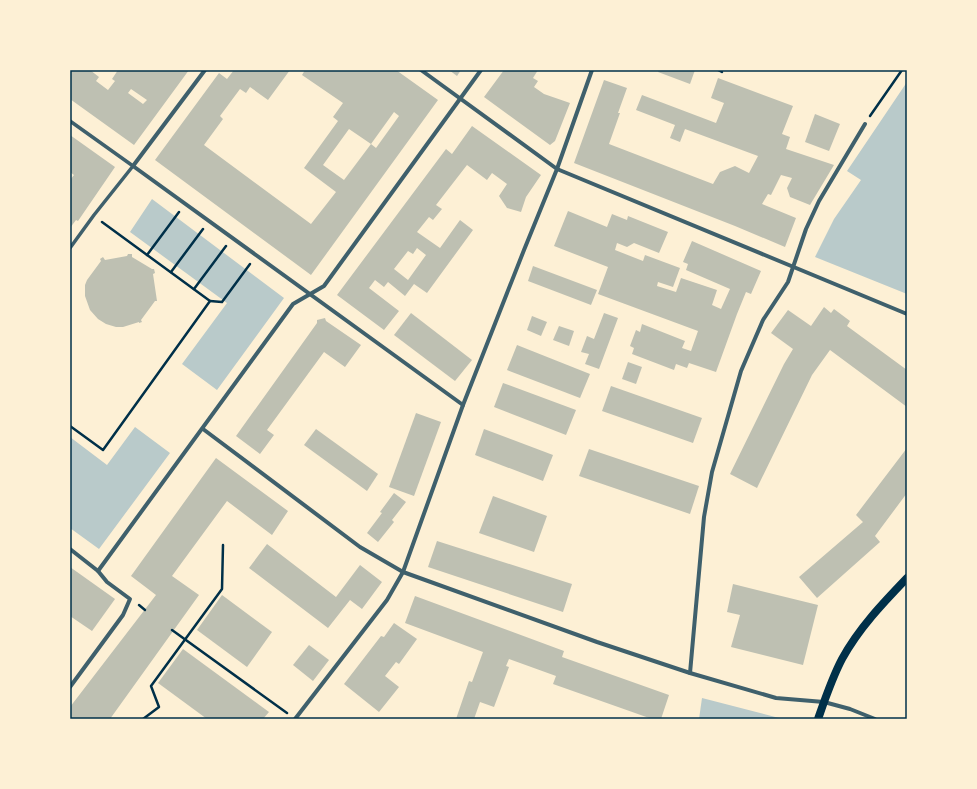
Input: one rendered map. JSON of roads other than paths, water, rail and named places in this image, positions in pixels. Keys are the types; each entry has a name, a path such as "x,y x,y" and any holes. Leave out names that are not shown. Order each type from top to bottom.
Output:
{"main road":[{"path":"818,719 842,661 861,630 877,610 907,578"}],"street":[{"path":"70,248 205,70"},
{"path":"421,70 557,169 907,314"},
{"path":"98,571 293,304 324,286 481,70"},
{"path":"295,719 386,600 403,572 463,405 557,169 592,70"},
{"path":"70,121 463,405"},
{"path":"690,673 704,517 712,472 740,371 762,320 788,282 806,229 819,201 865,124"},
{"path":"203,429 360,547 403,572 597,642 690,673 776,698 824,702 850,709 875,719"},
{"path":"70,549 98,571 107,582 130,599 122,615 70,687"}]}
